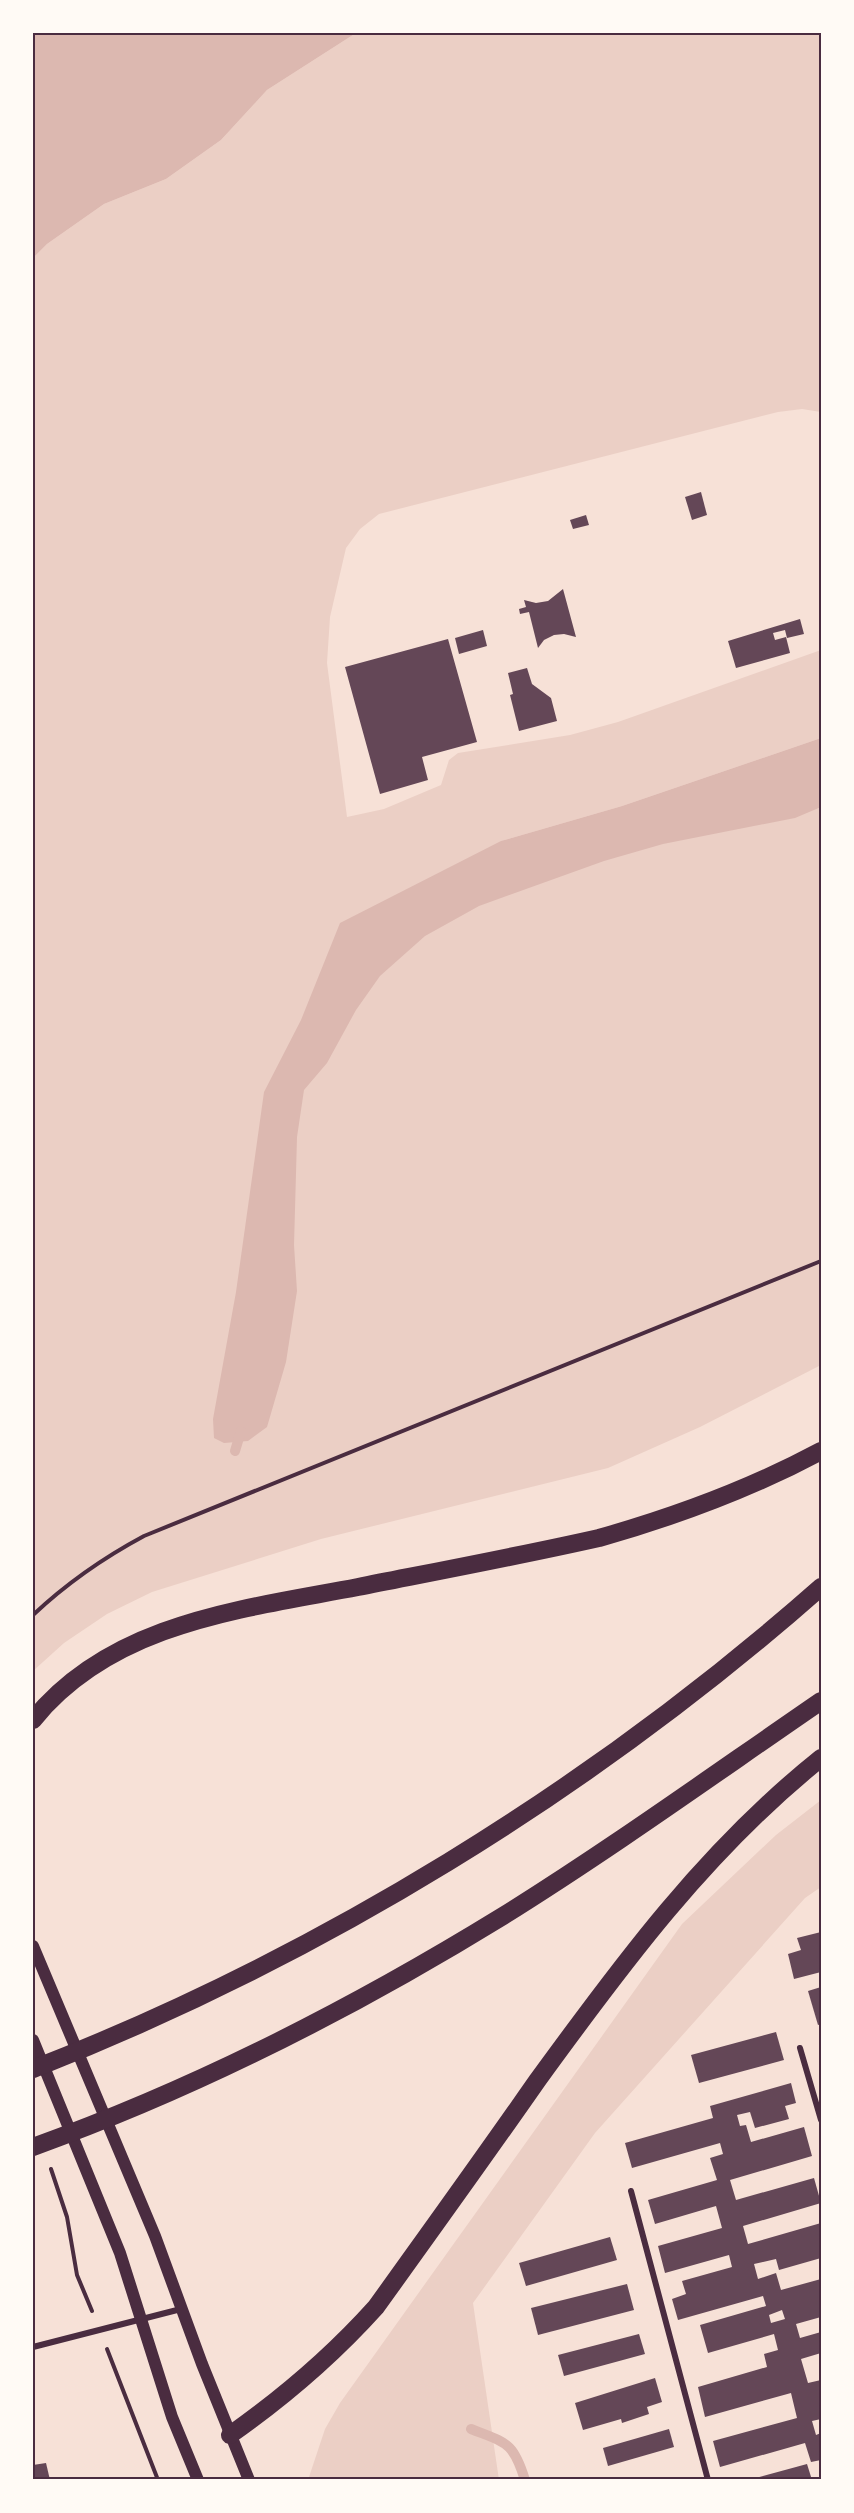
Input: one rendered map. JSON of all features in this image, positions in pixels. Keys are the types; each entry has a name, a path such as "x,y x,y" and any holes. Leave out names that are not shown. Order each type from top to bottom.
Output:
{"highway":[{"path":"33,1719 49,1702 92,1668 138,1641 169,1628 248,1608 544,1550 609,1535 706,1504 765,1479 821,1451"},
{"path":"33,2069 218,1986 310,1940 483,1840 562,1789 633,1739 710,1680 821,1587"},
{"path":"33,2147 129,2110 299,2030 476,1932 610,1846 821,1701"},
{"path":"230,2435 315,2370 376,2307 599,1995 653,1927 727,1842 821,1758"}],"main road":[{"path":"33,1946 137,2193 249,2480"},
{"path":"33,2040 120,2253 172,2417 198,2480"}],"street":[{"path":"800,2048 821,2120"},
{"path":"631,2191 708,2480"},
{"path":"33,2347 182,2308"}],"path":[{"path":"33,1615 55,1594 104,1557 144,1536 821,1261"},
{"path":"49,2166 67,2217 77,2275"},
{"path":"115,2371 158,2480"}],"shaded area":[{"path":"33,33 356,33 267,90 221,140 166,179 104,204 47,244 33,258"},
{"path":"356,33 821,33 821,412 802,409 778,412 379,514 360,529 346,548 330,617 327,663 347,817 384,809 441,785 449,760 458,753 570,735 618,722 821,650 821,738 622,806 501,841 821,778 821,1365 700,1427 608,1468 321,1539 152,1592 107,1614 64,1643 33,1671 33,258 47,244 104,204 166,179 221,140 267,90"},
{"path":"821,738 821,807 795,818 663,844 604,861 479,906 425,936 380,976 356,1010 327,1063 304,1090 297,1137 294,1245 297,1291 286,1362 267,1427 248,1441 224,1443 214,1438 213,1419 236,1292 264,1092 301,1020 340,923 501,841 622,806"},
{"path":"821,1800 821,1887 805,1898 595,2133 473,2303 499,2480 308,2480 325,2429 340,2403 682,1924 776,1835"}],"building":[{"path":"701,492 707,515 692,520 685,497"},
{"path":"586,515 589,525 573,529 570,520"},
{"path":"563,589 576,637 564,634 554,635 544,640 538,648 529,612 520,614 519,609 526,607 524,600 536,603 548,601"},
{"path":"800,619 804,634 787,638 785,630 773,633 775,640 786,637 790,653 736,668 728,641"},
{"path":"483,630 487,646 459,654 455,638"},
{"path":"448,639 477,742 422,757 428,780 380,794 345,667"},
{"path":"527,668 532,684 551,698 557,721 519,731 510,695 513,694 508,673"},
{"path":"821,1932 821,1972 794,1979 788,1954 801,1950 797,1938"},
{"path":"821,1987 821,2024 818,2025 808,1991"},
{"path":"776,2032 784,2060 699,2083 691,2055"},
{"path":"791,2083 796,2103 785,2106 789,2119 755,2128 750,2112 737,2115 740,2126 746,2125 751,2142 804,2127 812,2156 730,2180 736,2200 814,2178 821,2203 743,2226 748,2244 821,2223 821,2258 779,2270 776,2259 754,2264 758,2279 776,2273 781,2290 821,2279 821,2317 796,2324 800,2338 821,2332 821,2353 801,2359 808,2383 821,2380 821,2419 812,2421 816,2435 821,2433 821,2460 811,2462 805,2443 720,2467 713,2441 797,2418 791,2393 705,2417 698,2387 767,2367 764,2354 778,2350 774,2334 708,2353 700,2325 766,2306 763,2296 678,2320 672,2299 686,2294 682,2281 732,2267 729,2255 665,2273 658,2246 722,2228 716,2206 655,2224 648,2200 717,2180 710,2158 723,2154 720,2143 632,2168 625,2143 713,2118 710,2106","holes":["782,2310 785,2319 771,2323 769,2315"]},
{"path":"610,2237 617,2260 526,2286 519,2263"},
{"path":"627,2284 634,2310 538,2335 531,2308"},
{"path":"639,2334 645,2354 564,2376 558,2355"},
{"path":"655,2378 662,2402 647,2407 649,2414 622,2423 621,2419 583,2430 575,2403"},
{"path":"669,2429 674,2447 608,2466 603,2448"},
{"path":"46,2463 50,2480 33,2480 33,2465"},
{"path":"807,2464 812,2480 752,2480 752,2479"}],"waterway":[{"path":"235,1451 241,1431"},
{"path":"471,2429 507,2445 521,2467 525,2480"}]}
